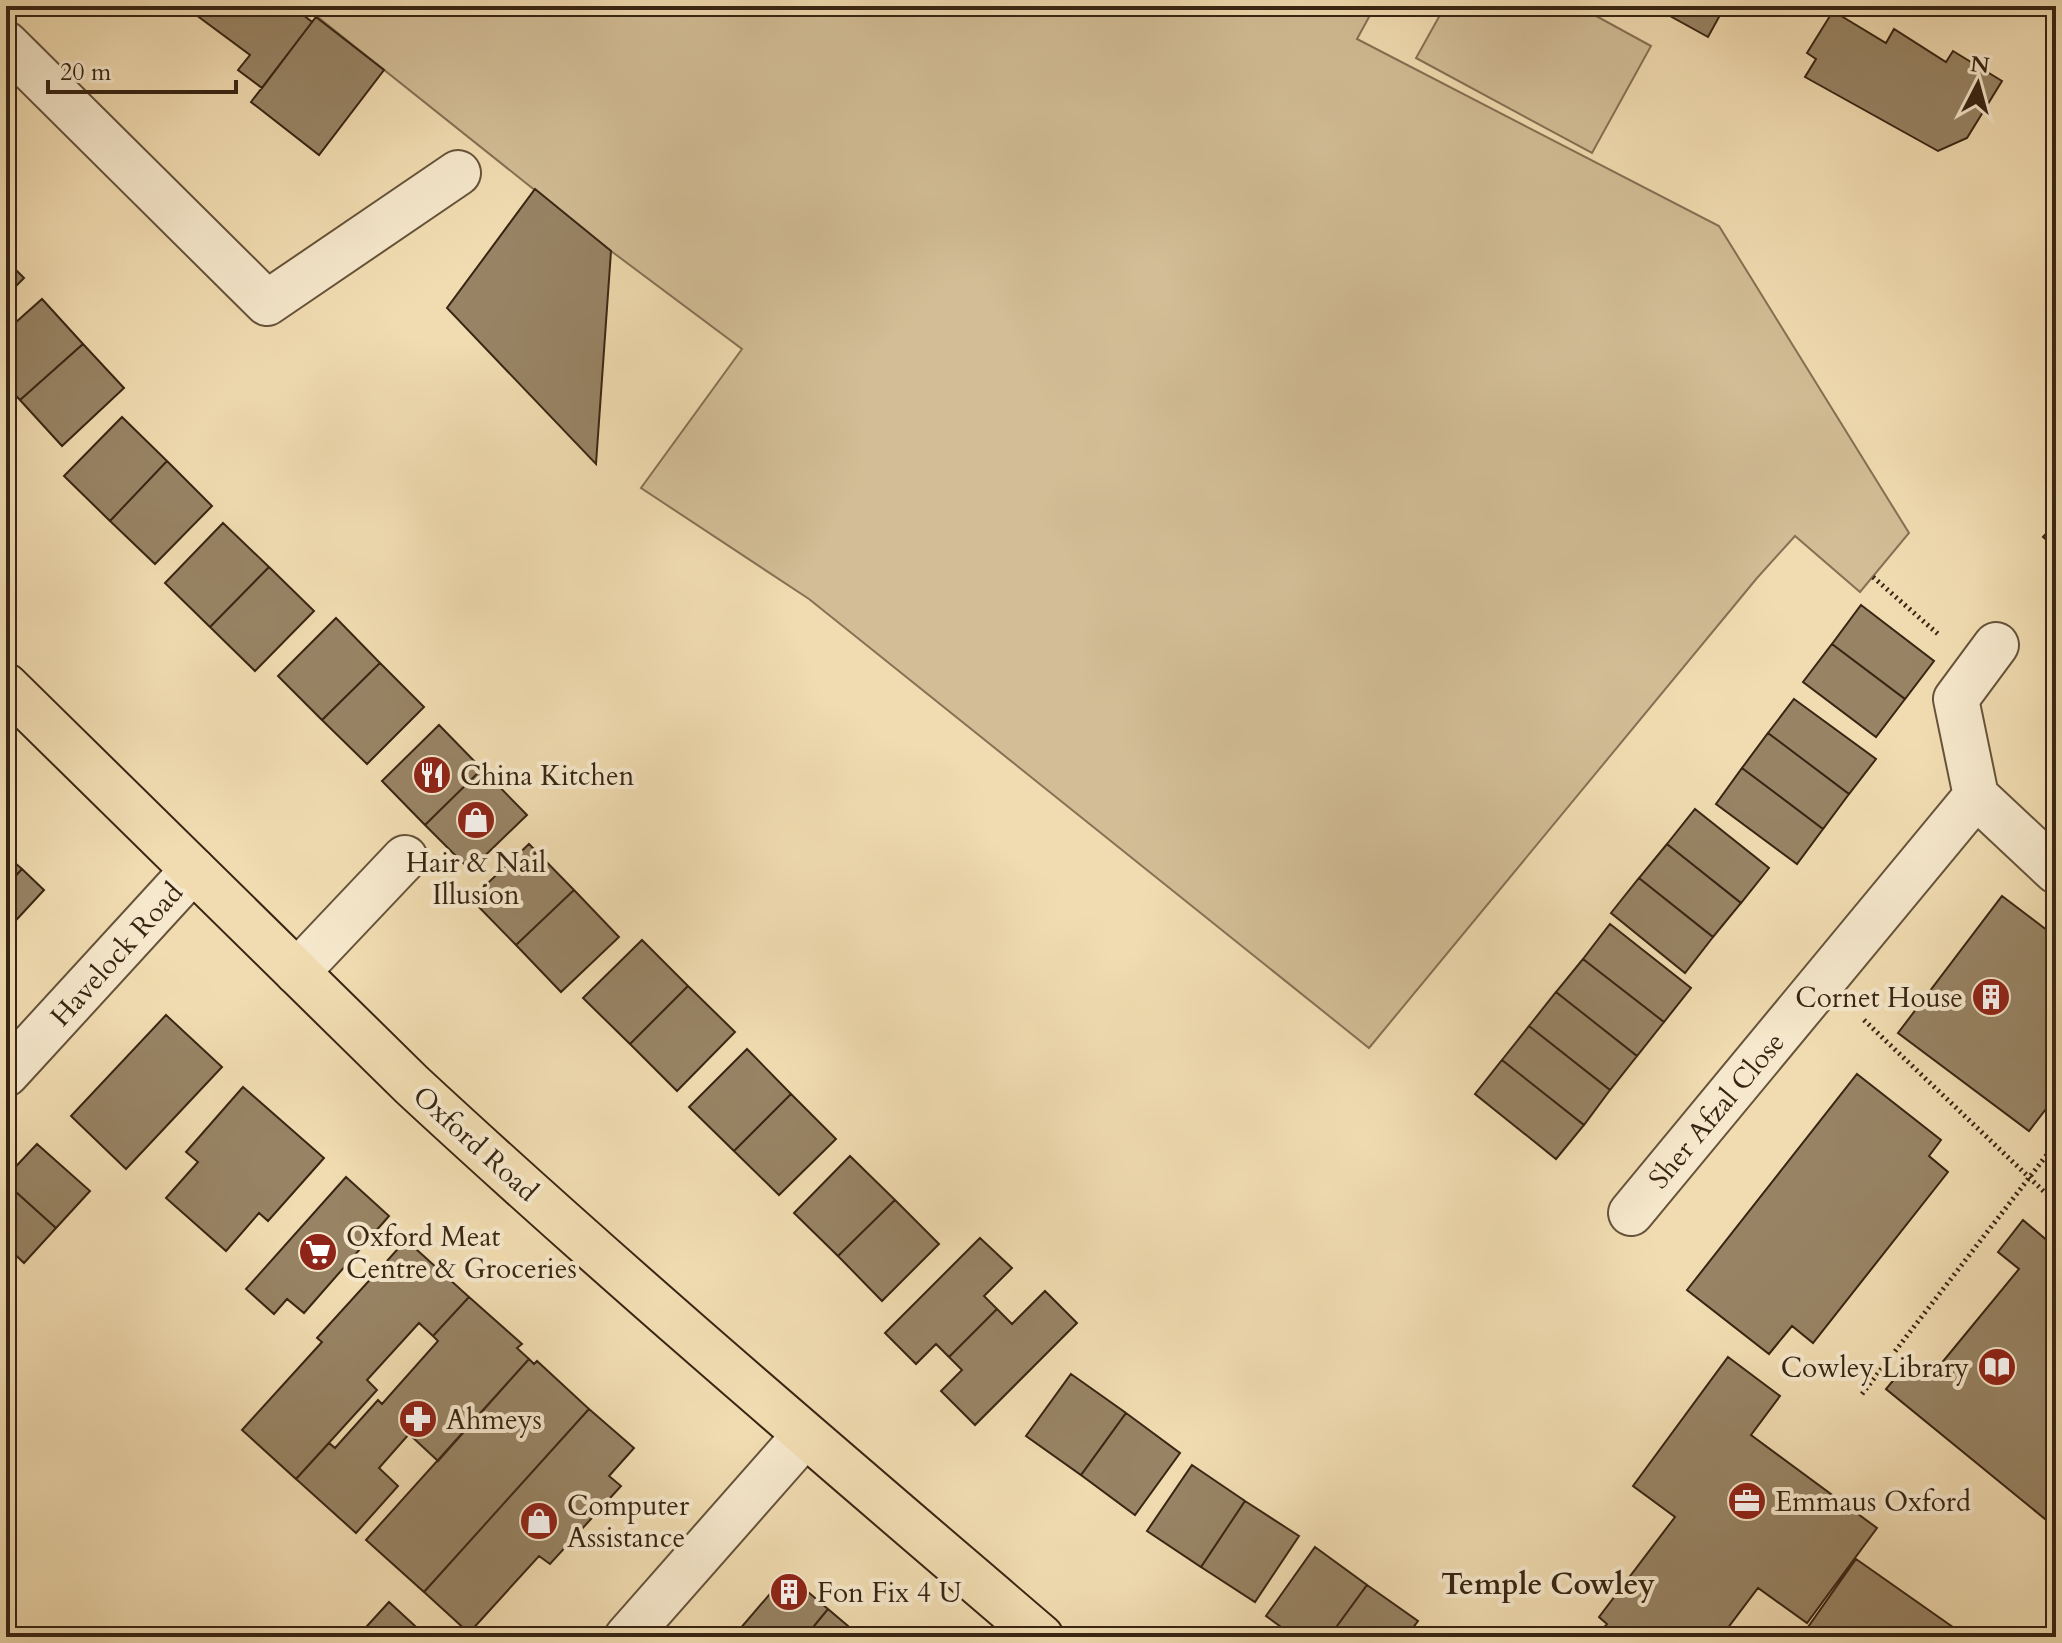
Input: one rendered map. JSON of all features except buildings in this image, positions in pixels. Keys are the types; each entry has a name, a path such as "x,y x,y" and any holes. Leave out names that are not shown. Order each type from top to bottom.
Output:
{"main road":[{"name":"Oxford Road","path":"6,686 479,1147 805,1435 1041,1637"}],"street":[{"path":"6,44 267,303 458,173"},
{"path":"1987,657 1956,699 1976,796 2056,871"},
{"name":"Sher Afzal Close","path":"1631,1213 1976,796"},
{"path":"297,972 405,858"},
{"name":"Havelock Road","path":"6,1074 193,870"},
{"path":"627,1637 805,1435"}],"path":[{"path":"1873,577 1987,657"},
{"path":"1823,981 2056,1203"},
{"path":"1862,1394 2056,1143"}],"shaded area":[{"path":"304,6 1375,6 1357,39 1719,226 1909,533 1860,592 1795,536 1369,1048 809,599 641,488 742,349 611,251"},
{"path":"1445,6 1578,6 1651,46 1592,153 1416,58"}],"place":[{"name":"China Kitchen","path":"432,775"},
{"name":"Hair & Nail Illusion","path":"476,820"},
{"name":"Cornet House","path":"1991,997"},
{"name":"Oxford Meat Centre & Groceries","path":"318,1252"},
{"name":"Cowley Library","path":"1997,1367"},
{"name":"Ahmeys","path":"418,1419"},
{"name":"Emmaus Oxford","path":"1747,1501"},
{"name":"Computer Assistance","path":"539,1521"},
{"name":"Fon Fix 4 U","path":"789,1592"}],"district":[{"name":"Temple Cowley","path":"1548,1584"}]}
